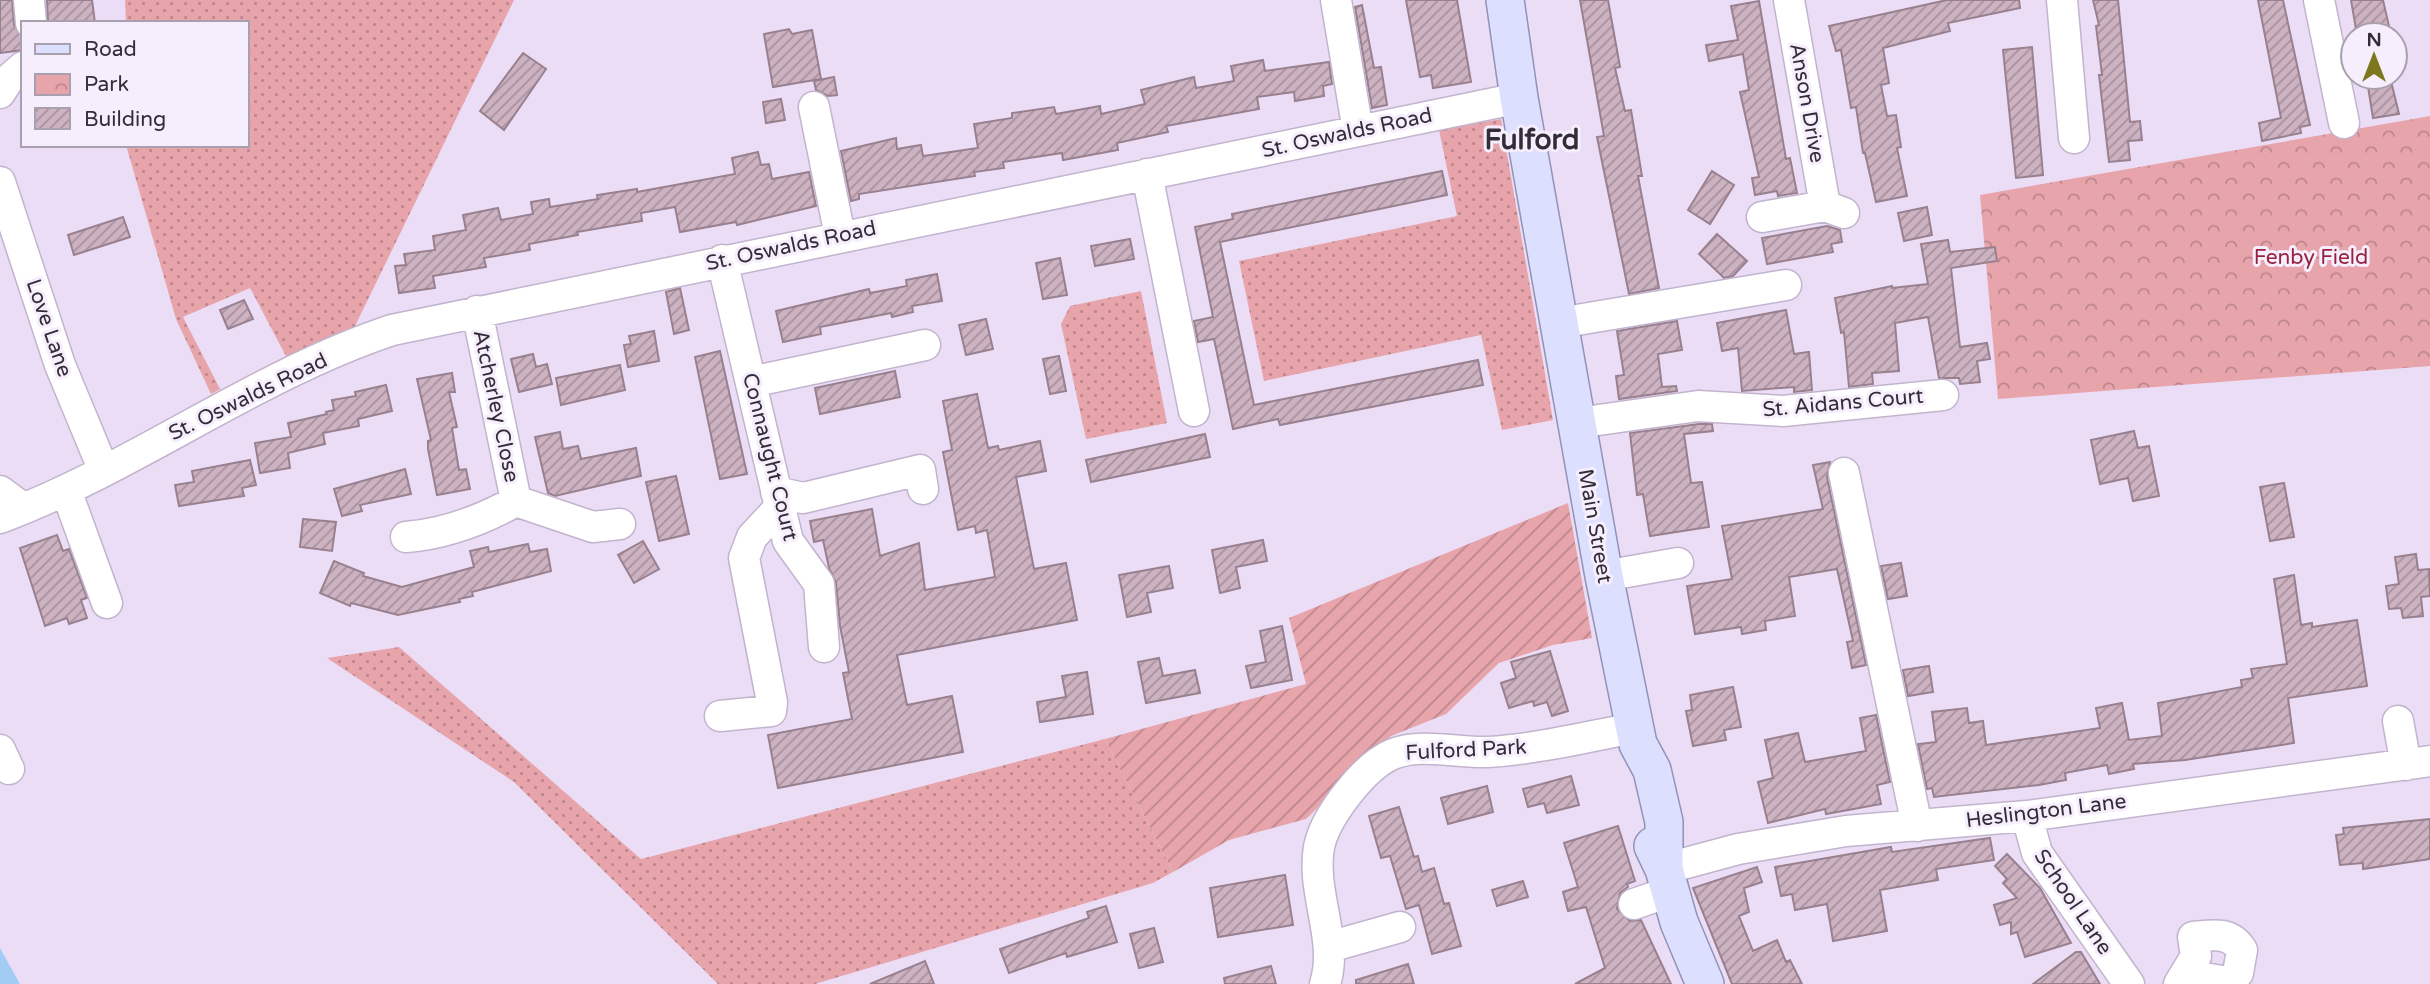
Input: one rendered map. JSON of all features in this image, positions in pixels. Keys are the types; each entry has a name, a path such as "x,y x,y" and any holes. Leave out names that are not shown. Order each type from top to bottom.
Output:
{"main road":[{"name":"Main Street","path":"1504,0 1604,576 1636,736 1652,770 1664,822 1667,880 1705,984"}],"street":[{"path":"29,0 31,21"},
{"path":"1336,0 1358,131"},
{"path":"2062,0 2074,138"},
{"path":"2319,0 2344,123"},
{"name":"Anson Drive","path":"1762,218 1834,209 1791,1"},
{"path":"0,93 9,79 21,69"},
{"name":"St. Oswalds Road","path":"8,505 87,480 216,409 367,339 477,311 1519,98"},
{"path":"814,107 841,236"},
{"path":"1147,173 1194,411"},
{"name":"Love Lane","path":"0,182 60,365 87,480 107,603"},
{"name":"Connaught Court","path":"722,260 778,500 794,553 819,584 824,647"},
{"path":"1558,315 1786,285"},
{"name":"Atcherley Close","path":"477,311 516,501"},
{"path":"751,383 925,345"},
{"name":"St. Aidans Court","path":"1577,423 1698,405 1783,411 1943,395"},
{"path":"720,716 771,712 772,702 744,558 752,537 778,500 803,498 919,470 923,489"},
{"path":"1844,473 1917,826"},
{"name":"Atcherley Close","path":"406,537 431,535 492,515 516,501 593,527 620,524"},
{"path":"1604,576 1678,562"},
{"path":"2398,720 2418,763"},
{"name":"Fulford Park","path":"1325,984 1329,947 1317,869 1326,825 1333,811 1380,762 1406,751 1486,752 1636,736"},
{"name":"Heslington Lane","path":"1634,904 1667,880 1770,842 1846,831 2027,816 2418,763"},
{"name":"School Lane","path":"2027,816 2037,853 2129,984"},
{"path":"1329,947 1399,927"}],"green space":[{"path":"125,0 514,0 355,326 288,360 250,288 183,317 220,389 211,394 176,319 127,147 248,147 248,21 126,21"},
{"name":"Fenby Field","path":"2430,116 2430,366 1998,399 1980,195"},
{"path":"1501,119 1553,420 1502,430 1481,335 1264,381 1239,261 1457,216 1439,130"},
{"path":"1141,291 1167,423 1086,439 1061,324 1070,306"},
{"path":"1568,503 1592,638 1553,645 1499,663 1446,714 1391,736 1306,819 1229,840 1173,872 1105,739 1306,684 1289,618"},
{"path":"399,647 641,859 1105,739 1173,872 1153,883 815,984 718,984 514,782 327,658"}],"water":[{"path":"0,948 20,984 0,984"}],"building":[{"path":"0,0 12,0 14,25 21,35 21,50 0,53"},
{"path":"47,0 92,0 95,21 48,21"},
{"path":"1406,0 1457,0 1471,82 1433,88 1431,75 1420,77"},
{"path":"1580,0 1608,0 1620,67 1615,68 1625,111 1631,110 1642,176 1638,176 1659,288 1629,294 1597,137 1604,136"},
{"path":"1947,0 2019,0 2020,8 1948,23 1950,31 1883,48 1889,83 1881,85 1887,116 1896,115 1901,147 1897,148 1907,196 1876,202 1863,153 1856,107 1851,108 1841,50 1836,51 1829,26"},
{"path":"2093,0 2118,0 2130,122 2140,121 2142,140 2128,141 2130,160 2109,162 2099,75 2102,75 2096,26 2099,25"},
{"path":"2258,0 2283,0 2310,125 2300,127 2301,133 2262,141 2259,123 2281,118"},
{"path":"2351,0 2383,0 2388,21 2355,21"},
{"path":"1759,1 1786,159 1790,158 1797,193 1778,196 1777,191 1755,195 1752,178 1759,177 1740,92 1749,90 1743,54 1709,61 1706,45 1738,40 1731,6"},
{"path":"1362,5 1374,68 1381,67 1387,105 1372,108 1355,7"},
{"path":"789,29 792,34 812,30 821,79 773,87 764,34"},
{"path":"2032,47 2043,175 2016,178 2003,50"},
{"path":"523,53 546,69 504,130 480,111"},
{"path":"1263,60 1265,71 1329,62 1332,84 1323,86 1324,96 1295,101 1294,92 1257,97 1259,109 1166,126 1168,132 1117,143 1118,150 1063,160 1062,153 1003,162 1004,168 974,172 975,176 859,194 859,199 851,201 841,151 896,138 897,149 921,145 923,156 978,148 974,124 1012,118 1012,113 1054,107 1056,114 1100,106 1101,114 1145,104 1141,90 1194,77 1196,88 1234,81 1231,66"},
{"path":"834,77 837,95 828,96 816,90 814,81"},
{"path":"2369,91 2393,91 2399,114 2373,118"},
{"path":"781,99 785,120 766,123 763,102"},
{"path":"758,152 761,165 769,164 772,179 809,172 816,206 737,225 736,222 680,232 675,207 641,213 642,221 577,232 578,235 529,244 530,250 484,258 486,267 433,276 435,288 399,293 395,266 406,265 404,254 435,250 433,236 466,230 463,215 498,208 501,220 533,214 531,202 549,199 550,207 598,199 597,195 637,189 637,192 735,174 732,158"},
{"path":"1442,171 1447,195 1220,242 1254,405 1478,360 1483,385 1280,425 1278,419 1233,429 1214,339 1198,342 1194,321 1213,317 1195,227 1233,219 1232,214"},
{"path":"1712,171 1734,185 1710,224 1688,210"},
{"path":"1927,207 1932,235 1904,241 1898,213"},
{"path":"123,217 130,237 74,255 68,235"},
{"path":"1827,226 1840,230 1842,242 1831,244 1833,252 1767,264 1762,238"},
{"path":"1717,234 1747,261 1733,276 1724,278 1699,254"},
{"path":"1130,239 1134,259 1095,266 1091,246"},
{"path":"1948,240 1950,252 1995,247 1997,261 1951,268 1960,347 1987,343 1990,359 1977,361 1980,382 1960,384 1959,378 1939,378 1928,317 1895,323 1899,371 1872,373 1873,384 1849,387 1844,332 1841,333 1835,298 1892,286 1928,284 1921,244"},
{"path":"1060,258 1067,295 1043,299 1036,263"},
{"path":"937,274 942,301 912,306 913,312 892,317 891,313 820,327 821,334 783,342 776,311 869,289 870,293 907,286 906,280"},
{"path":"680,288 689,330 674,334 666,292"},
{"path":"244,300 253,319 228,329 220,310"},
{"path":"1786,310 1794,354 1809,352 1812,390 1794,392 1794,387 1742,391 1738,348 1722,351 1717,323"},
{"path":"986,319 993,349 966,355 959,325"},
{"path":"1677,321 1682,350 1658,354 1662,387 1676,386 1677,391 1619,399 1616,376 1624,375 1617,331"},
{"path":"654,331 659,361 628,367 624,345 631,344 629,336"},
{"path":"720,351 747,474 720,479 695,357"},
{"path":"533,354 536,367 547,364 552,384 519,392 511,359"},
{"path":"1059,356 1066,391 1050,394 1043,359"},
{"path":"620,365 625,390 561,405 556,378"},
{"path":"895,371 900,397 820,414 815,388"},
{"path":"452,373 455,392 449,392 457,427 452,428 459,470 466,469 470,489 437,495 428,449 428,441 431,440 417,379"},
{"path":"386,385 392,411 358,419 359,426 323,433 325,444 288,453 290,468 260,473 255,443 291,437 288,423 327,414 326,412 334,410 332,400 356,396 355,392"},
{"path":"977,394 988,448 998,446 999,450 1040,441 1046,471 1016,477 1034,569 1066,563 1077,620 897,655 907,705 952,696 963,752 778,788 768,735 852,719 843,673 849,672 840,626 836,583 829,568 823,540 814,542 810,521 872,509 880,556 919,543 925,590 995,577 987,530 976,533 975,526 958,530 943,452 952,450 943,401"},
{"path":"1712,424 1713,431 1684,434 1691,483 1702,482 1709,527 1650,536 1643,494 1637,495 1630,433"},
{"path":"2134,431 2138,448 2149,446 2159,496 2133,501 2128,478 2100,484 2091,440"},
{"path":"560,432 563,449 578,446 581,459 636,448 641,476 555,496 548,493 535,437"},
{"path":"1205,434 1210,457 1091,482 1086,460"},
{"path":"250,460 256,485 242,488 244,496 179,506 175,485 194,482 192,471"},
{"path":"1830,462 1827,477 1866,665 1852,668 1847,642 1853,641 1837,569 1789,577 1795,616 1765,621 1766,630 1742,634 1741,627 1695,634 1687,586 1732,579 1722,526 1823,509 1813,465"},
{"path":"405,469 411,494 360,505 362,511 342,516 334,489"},
{"path":"676,476 689,534 659,541 646,482"},
{"path":"2284,483 2294,537 2270,541 2260,487"},
{"path":"303,519 336,522 332,551 300,547"},
{"path":"57,535 63,551 69,549 87,598 81,600 87,618 69,624 67,618 45,626 20,548"},
{"path":"1263,540 1267,561 1236,567 1240,588 1220,593 1212,550"},
{"path":"643,541 659,569 634,583 618,555"},
{"path":"528,544 530,552 547,549 551,571 472,592 473,596 459,599 460,602 398,615 351,603 350,606 320,593 334,561 364,573 363,576 402,587 474,567 470,551 488,547 489,552"},
{"path":"2416,554 2418,570 2429,569 2430,596 2421,597 2423,616 2403,618 2401,608 2389,609 2386,586 2399,584 2395,557"},
{"path":"1901,563 1907,596 1888,599 1881,566"},
{"path":"1169,566 1173,588 1147,593 1151,612 1127,617 1119,575"},
{"path":"2294,575 2301,625 2312,623 2312,627 2357,620 2367,686 2288,698 2294,743 2185,760 2133,764 2134,769 2109,774 2107,765 2065,773 2066,780 2039,785 1934,797 1932,788 1927,789 1918,744 1936,742 1932,712 1967,708 1969,723 1983,721 1986,745 2100,728 2096,708 2122,703 2129,740 2162,736 2158,703 2242,687 2241,680 2253,678 2251,669 2287,664 2274,579"},
{"path":"1282,626 1292,680 1251,688 1246,666 1266,662 1260,631"},
{"path":"1550,651 1568,711 1552,716 1547,702 1534,706 1533,701 1509,708 1501,683 1516,678 1511,662"},
{"path":"1159,658 1163,676 1195,670 1200,693 1146,703 1138,662"},
{"path":"1929,666 1933,692 1908,696 1903,670"},
{"path":"1087,672 1093,714 1040,722 1037,702 1066,697 1062,676"},
{"path":"1733,687 1741,727 1724,730 1726,740 1693,746 1686,711 1692,710 1690,695"},
{"path":"1876,715 1890,782 1877,785 1881,804 1826,814 1825,809 1768,823 1758,782 1773,778 1765,740 1798,733 1805,762 1866,751 1860,718"},
{"path":"1571,776 1579,805 1547,813 1544,803 1528,807 1523,789"},
{"path":"1487,786 1493,812 1448,824 1441,798"},
{"path":"1399,807 1414,857 1418,856 1422,872 1434,868 1444,904 1449,903 1461,946 1432,954 1419,905 1406,909 1390,856 1381,858 1369,816"},
{"path":"2430,819 2430,859 2363,869 2363,863 2340,865 2336,835 2344,834 2343,828"},
{"path":"1618,826 1635,881 1627,884 1628,887 1620,893 1617,909 1630,921 1641,920 1671,984 1575,984 1605,968 1586,907 1568,911 1563,892 1578,887 1564,843"},
{"path":"1990,838 1994,860 1936,869 1938,880 1880,890 1887,931 1833,941 1827,904 1795,910 1792,894 1781,896 1775,867 1891,847 1892,852"},
{"path":"2007,854 2040,888 2071,943 2025,957 2017,932 2011,934 2011,922 2000,925 1994,905 2017,898 2003,883 2007,879 1995,866"},
{"path":"1757,867 1762,882 1744,888 1749,912 1739,916 1753,951 1777,940 1786,962 1790,960 1802,984 1732,984 1693,888"},
{"path":"1285,875 1293,925 1218,937 1210,888"},
{"path":"1523,881 1528,897 1497,906 1492,890"},
{"path":"1106,906 1117,942 1067,957 1066,953 1009,973 1000,949 1089,918 1087,912"},
{"path":"1154,928 1163,962 1139,968 1130,934"},
{"path":"2076,952 2081,952 2100,984 2033,984"},
{"path":"925,961 934,984 870,984"},
{"path":"1408,964 1414,984 1356,984 1356,980"},
{"path":"1271,966 1276,984 1225,984 1224,978"}],"district":[{"name":"Fulford","path":"1532,140"}]}
